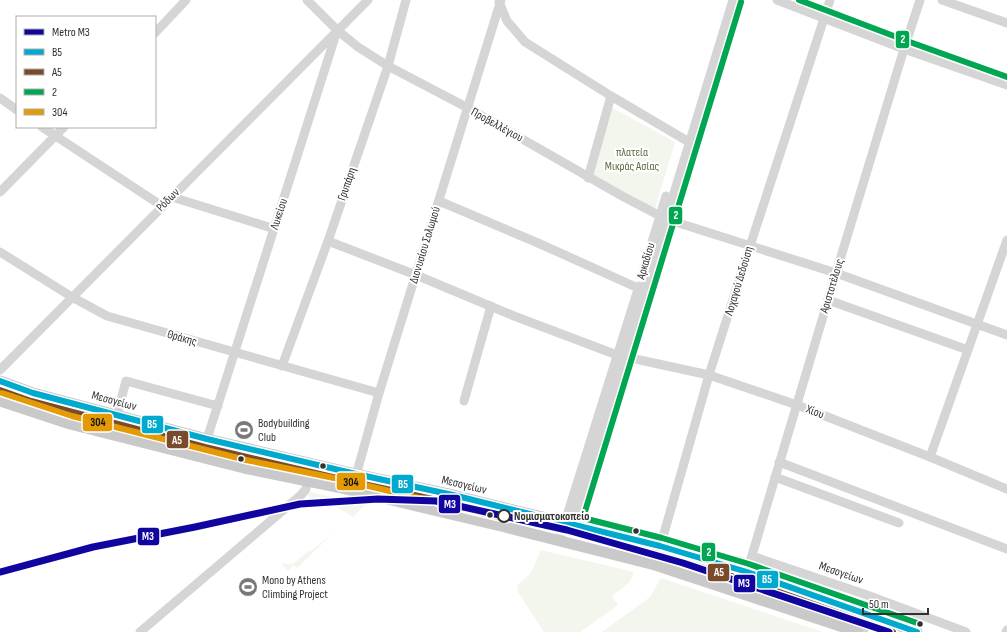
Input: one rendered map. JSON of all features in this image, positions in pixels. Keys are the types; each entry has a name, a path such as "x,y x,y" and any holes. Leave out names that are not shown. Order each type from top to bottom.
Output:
{"main road":[{"name":"Μεσογείων","path":"0,381 33,392 207,440 453,495 660,546 748,572 917,632"},
{"path":"0,401 70,424 244,468 352,490 655,565 858,632"}],"street":[{"path":"156,32 186,0"},
{"name":"Προβελλέγιου","path":"307,0 337,30 358,47 388,66 468,108 588,178 663,218 836,273 1007,335"},
{"name":"Λυκείου","path":"207,440 337,30 368,0"},
{"name":"Γρυπάρη","path":"282,366 328,241 388,66 406,0"},
{"name":"Αρκαδίου","path":"687,141 727,0"},
{"name":"Αρκαδίου","path":"569,523 687,141 733,0"},
{"path":"777,0 904,49 1007,85"},
{"name":"Λοχαγού Δεδούση","path":"655,565 709,375 830,0"},
{"name":"Αριστοτέλους","path":"748,572 779,462 920,0"},
{"path":"942,0 1007,23"},
{"path":"499,1 507,21 525,42 611,96 687,141"},
{"name":"Διονυσίου Σολωμού","path":"352,490 379,393 468,108 499,1"},
{"name":"Ρόδων","path":"0,370 337,30"},
{"path":"588,178 611,96"},
{"path":"0,98 16,109"},
{"path":"43,128 162,206"},
{"path":"0,192 63,128"},
{"path":"172,197 275,229"},
{"path":"439,201 638,288"},
{"name":"Αρκαδίου","path":"620,356 638,288 663,218"},
{"path":"930,457 1007,240"},
{"name":"Χίου","path":"328,241 620,356 709,375 797,405 1007,489"},
{"name":"Θράκης","path":"0,252 72,298 106,316 235,354 379,393"},
{"path":"828,300 968,350"},
{"path":"464,401 491,306"},
{"path":"117,415 126,381 218,406"},
{"path":"779,462 1007,549"},
{"path":"775,477 899,523"},
{"path":"140,632 301,495 306,489 307,480"},
{"path":"555,540 569,523"},
{"name":"Μεσογείων","path":"752,556 867,595 966,632"},
{"path":"863,632 870,615"}],"green space":[{"name":"πλατεία Μικράς Ασίας","path":"611,107 675,142 655,209 592,176"},
{"path":"311,492 365,505 353,517 321,497 311,499 307,495"},
{"path":"335,531 297,568 294,565 288,571 281,563 293,564"},
{"path":"541,550 634,572 630,582 612,596 618,605 580,632 544,632 518,592 517,586 531,573"},
{"path":"661,578 823,632 602,632 650,597"}],"metro line":[{"name":"Μ3","path":"0,572 93,547 300,504 378,499 436,501 567,530 683,563 889,632"}],"transit line":[{"name":"2","path":"799,0 1007,77"},
{"name":"2","path":"741,2 583,518 662,538 749,564 920,624"},
{"name":"Β5","path":"0,381 33,393 207,439 453,495 660,546 747,572 917,632"},
{"name":"A5","path":"0,390 31,401 205,447 451,503 658,554 745,580 893,632"},
{"name":"304","path":"2,393 72,416 246,460 339,479 507,519"}],"place":[{"name":"Bodybuilding Club","path":"244,430"},
{"name":"Νομισματοκοπείο","path":"504,516"},
{"name":"Mono by Athens Climbing Project","path":"248,587"}]}
